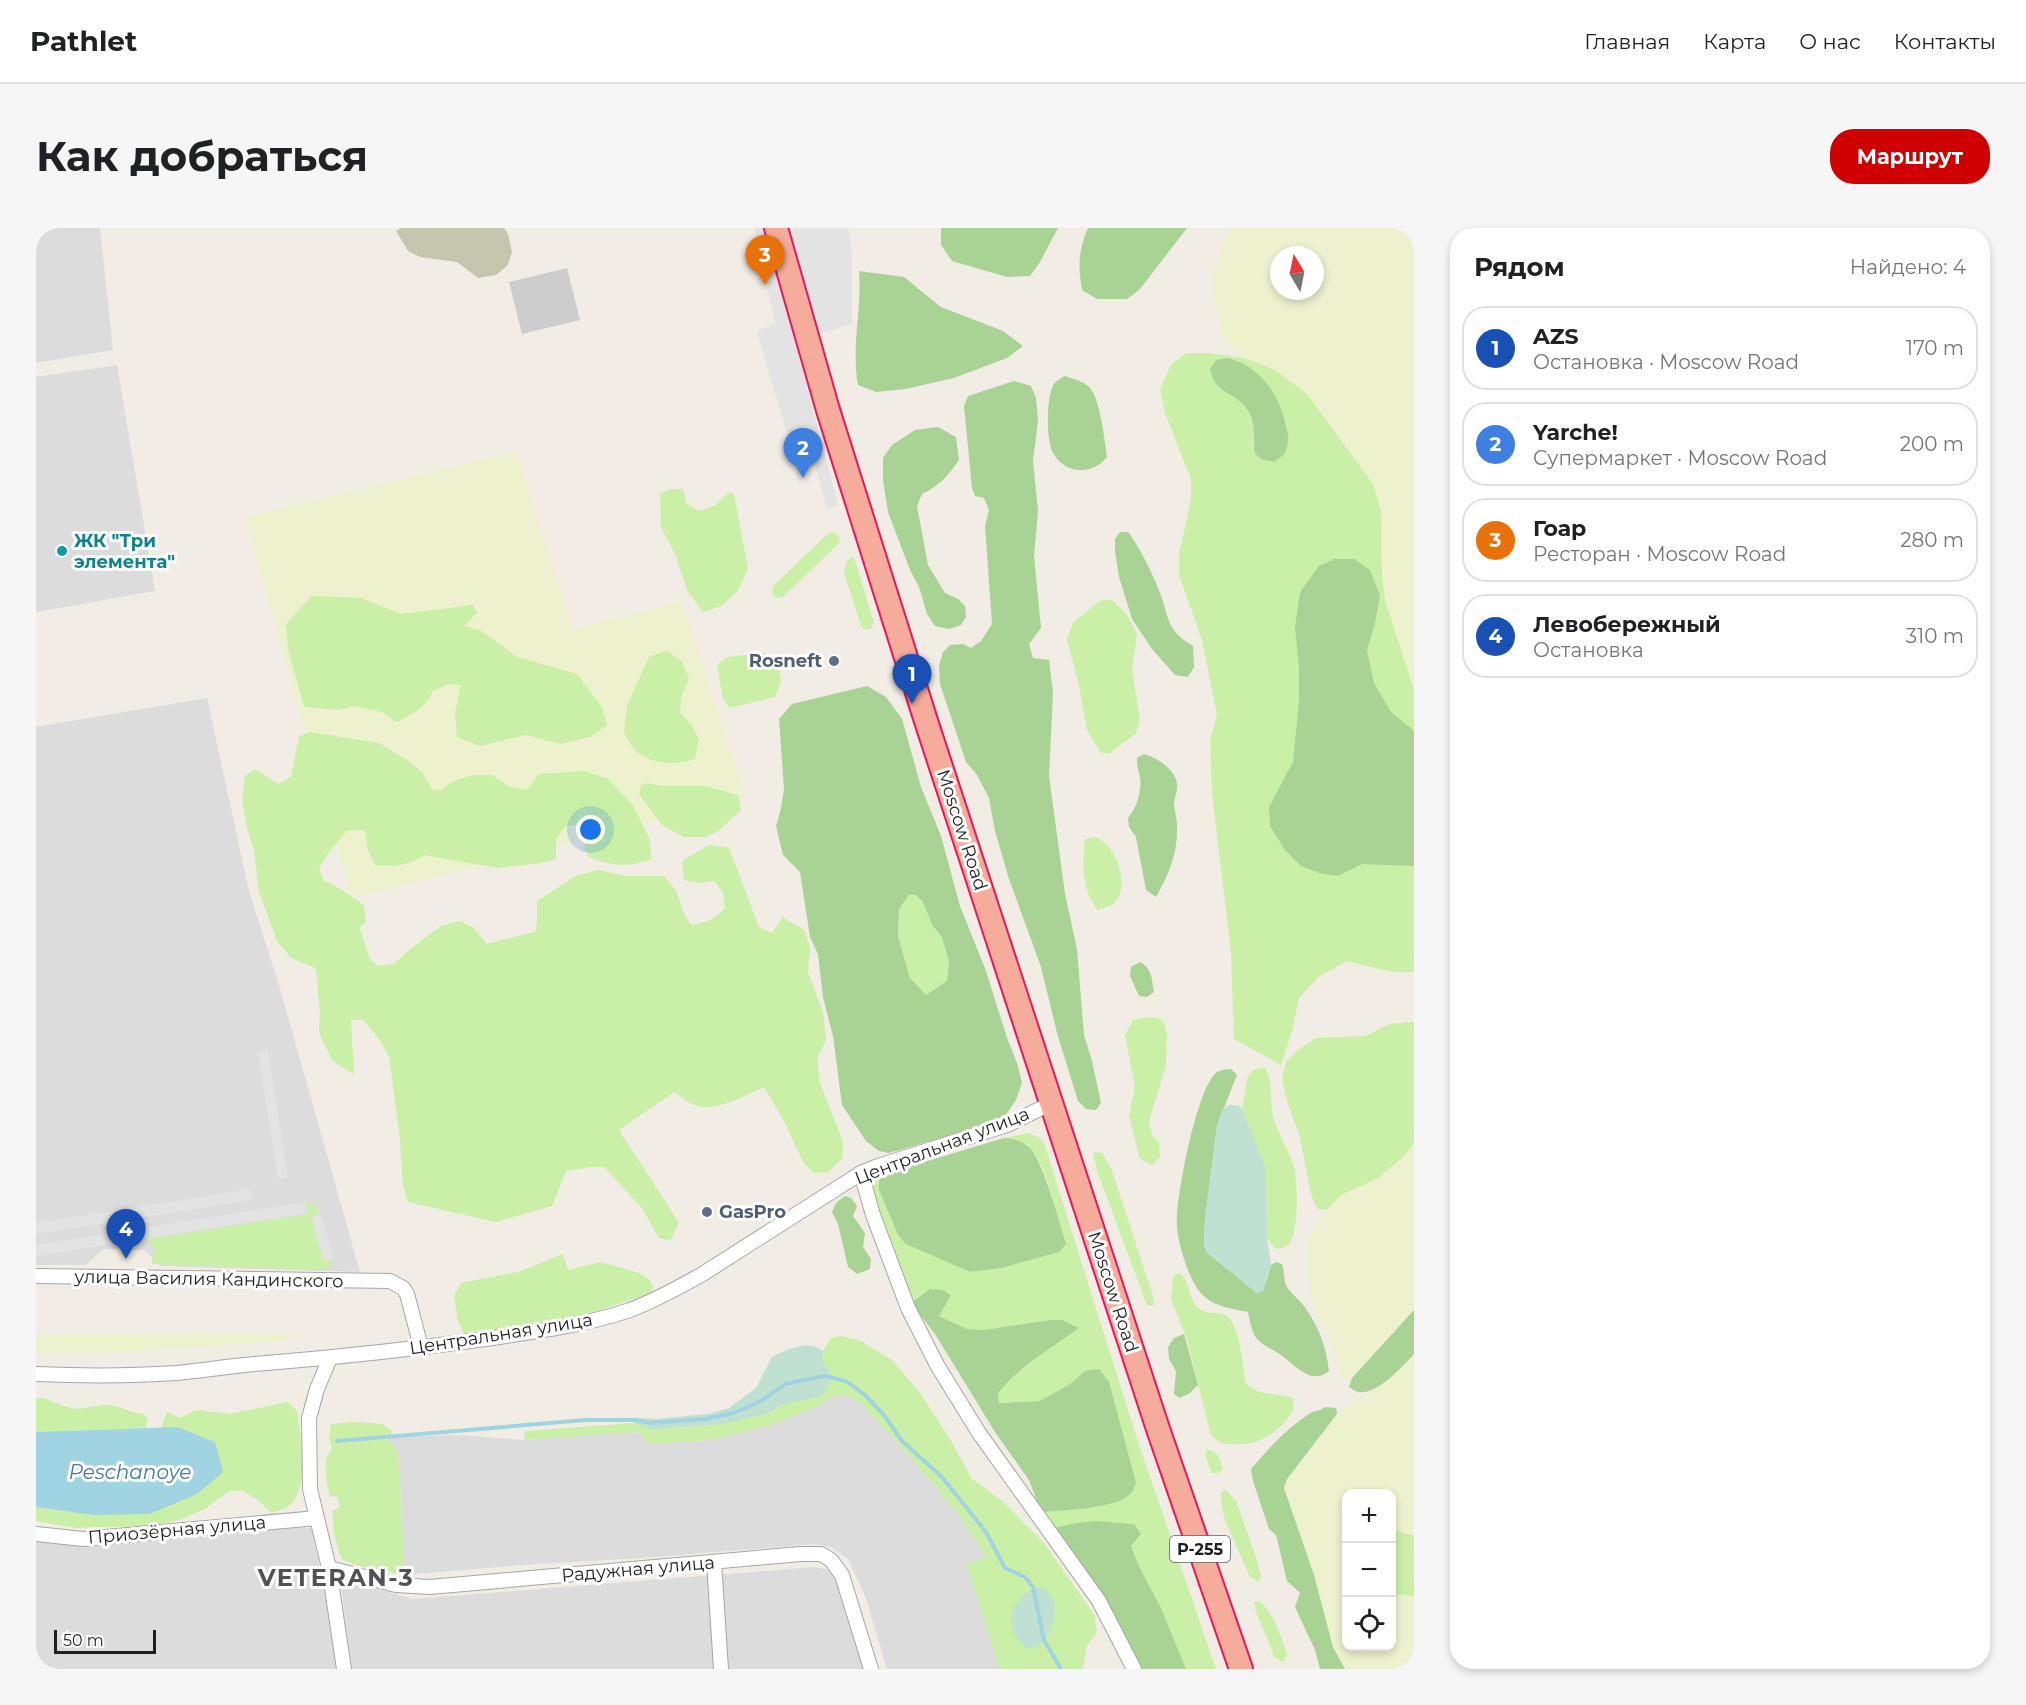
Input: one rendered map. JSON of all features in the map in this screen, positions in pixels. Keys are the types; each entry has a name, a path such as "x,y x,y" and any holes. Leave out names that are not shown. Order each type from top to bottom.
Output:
{"highway":[{"name":"Moscow Road","path":"776,228 828,410 890,608 1158,1429 1241,1669"}],"street":[{"name":"Центральная улица","path":"36,1374 139,1375 330,1358 544,1331 589,1322 629,1310 701,1275 861,1173 1008,1125 1052,1103"},
{"path":"861,1173 873,1215 908,1308 937,1365 979,1433 1099,1601 1134,1669"},
{"name":"улица Василия Кандинского","path":"36,1276 383,1280 397,1283 407,1294 421,1347"},
{"path":"330,1358 317,1389 309,1418 310,1489 329,1568 344,1669"},
{"name":"Приозёрная улица","path":"36,1534 83,1539 317,1518"},
{"name":"Радужная улица","path":"329,1568 396,1585 430,1587 821,1554 831,1560 842,1575 871,1669"},
{"path":"714,1562 721,1669"}],"shaded area":[{"path":"36,228 100,228 113,350 36,363"},
{"path":"401,228 504,228 508,234 512,252 508,265 496,275 478,278 457,262 420,257 408,251 396,231"},
{"path":"754,228 765,228 838,505 828,510 805,432 788,436 758,336 758,331 775,323"},
{"path":"788,228 848,228 852,252 852,324 816,335"},
{"path":"1230,228 1414,228 1414,690 1385,600 1382,574 1381,511 1373,484 1343,444 1275,370 1244,358 1229,345 1222,334 1214,302 1212,273"},
{"path":"567,268 580,320 522,334 509,282"},
{"path":"117,365 155,591 36,612 36,377"},
{"path":"516,452 573,629 682,602 746,798 352,898 245,517"},
{"path":"207,698 249,891 281,992 360,1272 160,1266 144,1250 104,1249 85,1265 36,1265 36,727"},
{"path":"268,1050 288,1177 278,1179 258,1052"},
{"path":"1229,1105 1238,1105 1242,1109 1266,1168 1267,1238 1271,1265 1263,1291 1257,1293 1207,1253 1204,1244 1217,1126 1222,1110"},
{"path":"1414,1144 1414,1310 1352,1378 1342,1380 1330,1339 1315,1312 1309,1291 1307,1263 1309,1239 1316,1225 1341,1195 1378,1178 1405,1155"},
{"path":"251,1189 252,1200 36,1234 36,1223"},
{"path":"306,1202 307,1213 36,1256 36,1245"},
{"path":"321,1214 334,1259 324,1262 311,1217"},
{"path":"298,1334 278,1341 95,1354 36,1354 36,1335"},
{"path":"805,1345 817,1347 823,1351 822,1361 826,1365 830,1378 823,1396 781,1405 768,1414 721,1424 652,1430 634,1423 643,1418 708,1414 729,1408 756,1388 772,1357"},
{"path":"1414,1354 1414,1669 1345,1669 1333,1647 1314,1575 1284,1488 1287,1479 1337,1414 1379,1386"},
{"path":"843,1394 863,1405 926,1475 960,1516 986,1557 966,1564 1000,1669 887,1669 866,1598 848,1559 831,1547 814,1544 405,1575 398,1451 389,1441 389,1437 461,1435 524,1440 639,1432 649,1444 710,1440 771,1425 821,1405 832,1396"},
{"path":"312,1528 332,1634 336,1669 36,1669 36,1539"},
{"path":"815,1567 830,1570 837,1582 864,1669 352,1669 341,1586 348,1581 413,1599"},
{"path":"1033,1587 1044,1587 1053,1599 1055,1612 1048,1634 1039,1646 1029,1649 1016,1636 1012,1616 1016,1604"}],"green space":[{"path":"941,228 1058,228 1030,276 1007,277 952,261 941,245"},
{"path":"1088,228 1187,228 1140,289 1127,299 1097,299 1082,290 1081,251"},
{"path":"859,271 904,277 941,307 1003,331 1023,346 1007,358 954,378 905,389 876,392 858,385 856,342"},
{"path":"1186,353 1211,353 1244,358 1275,370 1307,394 1373,484 1381,511 1382,574 1385,600 1414,690 1414,971 1391,971 1347,961 1318,977 1299,998 1292,1031 1281,1065 1234,1039 1231,952 1212,793 1210,741 1217,715 1202,640 1179,575 1179,554 1191,500 1191,479 1165,413 1160,389 1171,365"},
{"path":"1228,358 1250,368 1259,375 1279,404 1288,439 1285,454 1274,462 1261,459 1255,453 1254,429 1250,414 1240,401 1222,390 1213,378 1210,369 1216,360"},
{"path":"1065,376 1088,386 1097,401 1107,457 1101,463 1087,469 1072,469 1065,465 1058,460 1051,447 1048,429 1049,398 1054,384"},
{"path":"1014,381 1031,386 1036,398 1038,421 1033,461 1038,511 1034,556 1041,628 1029,644 1033,658 1049,660 1053,693 1049,776 1065,894 1077,949 1084,1035 1101,1103 1096,1110 1086,1109 1078,1101 1057,1033 1041,967 1009,879 995,831 989,798 977,775 966,762 940,684 939,666 943,652 950,645 963,644 971,648 981,641 992,624 985,526 989,510 984,498 975,496 972,488 964,406 968,396"},
{"path":"938,427 956,437 959,460 943,480 922,494 917,506 928,565 945,593 958,599 965,606 966,617 961,625 949,629 935,626 927,614 919,587 910,570 888,512 883,480 883,458 892,445 915,430"},
{"path":"670,489 683,489 686,503 698,511 714,506 729,492 734,494 748,569 737,592 721,606 703,612 688,592 675,554 661,527 660,494"},
{"path":"833,532 839,536 838,544 784,596 775,597 772,593 773,586 829,533"},
{"path":"1120,532 1128,532 1141,553 1157,586 1173,629 1193,646 1194,667 1188,677 1175,675 1152,649 1132,619 1119,577 1115,551 1115,539"},
{"path":"854,557 874,623 868,629 861,626 844,572 847,561"},
{"path":"1334,559 1354,559 1370,570 1380,596 1367,650 1374,683 1391,712 1414,731 1414,866 1362,864 1338,876 1319,873 1301,866 1285,850 1270,826 1269,807 1293,762 1299,701 1299,667 1295,628 1300,592 1319,566"},
{"path":"311,596 361,598 401,614 473,605 477,613 464,626 482,631 517,657 577,674 602,707 607,725 590,737 561,744 526,735 480,746 457,737 455,713 461,685 449,684 433,691 427,702 418,710 397,722 382,712 353,706 340,710 304,707 288,649 286,624"},
{"path":"1101,600 1112,600 1126,613 1137,634 1132,670 1140,720 1136,733 1110,753 1101,753 1087,730 1079,685 1067,640 1073,623"},
{"path":"667,650 682,662 689,678 681,697 680,713 691,724 699,739 695,759 665,763 651,760 638,753 624,732 627,706 649,657"},
{"path":"765,653 778,662 781,681 775,697 730,708 723,699 717,665 727,657"},
{"path":"867,686 886,697 902,719 921,787 941,836 960,906 986,971 1017,1063 1022,1083 1016,1100 1005,1116 889,1153 879,1151 866,1141 842,1105 833,1036 823,997 818,954 810,937 800,872 783,855 776,826 784,789 779,719 792,704","holes":["909,895 916,895 923,902 932,925 942,937 949,962 947,981 926,995 910,978 898,936 899,909"]},
{"path":"311,732 379,743 422,772 432,789 441,791 451,782 473,775 492,775 508,786 527,790 539,774 584,771 608,779 633,805 650,840 651,859 627,865 605,862 589,857 584,848 590,828 583,823 566,826 556,839 556,859 540,863 497,868 424,855 406,864 388,866 375,865 368,850 365,830 347,831 328,853 319,869 323,880 364,905 366,922 359,927 370,959 378,966 394,964 441,926 460,921 474,928 486,944 535,932 537,901 576,876 599,870 624,876 664,876 676,890 684,914 691,925 705,922 714,918 725,908 723,893 715,881 700,883 684,880 682,861 709,845 729,848 759,927 772,933 783,917 805,931 810,948 808,972 823,1012 826,1040 817,1059 820,1083 843,1142 842,1159 828,1172 814,1173 803,1162 784,1121 764,1087 730,1102 711,1107 692,1104 674,1092 619,1130 679,1223 670,1241 659,1238 642,1208 604,1167 566,1171 552,1206 496,1222 408,1202 403,1186 400,1140 389,1056 363,1020 351,1020 354,1075 332,1060 319,1033 320,1014 316,968 291,958 277,941 259,892 254,850 242,800 245,776 255,769 279,784 291,777 299,736"},
{"path":"1144,754 1169,769 1176,779 1177,786 1174,802 1177,823 1176,845 1169,871 1156,897 1146,890 1136,837 1129,827 1128,818 1134,809 1139,793 1140,777 1137,758"},
{"path":"647,783 661,786 705,786 738,795 741,810 717,832 705,837 684,837 662,825 639,794 641,785"},
{"path":"1097,837 1115,856 1121,879 1120,894 1117,900 1112,905 1098,910 1089,895 1084,876 1085,839"},
{"path":"909,895 915,895 923,902 932,925 942,937 949,962 947,981 926,995 910,978 898,936 899,909"},
{"path":"1140,962 1147,968 1152,979 1154,992 1147,997 1139,996 1130,976 1131,967"},
{"path":"1145,1017 1158,1018 1164,1023 1167,1035 1166,1065 1149,1121 1152,1135 1159,1143 1160,1157 1152,1165 1140,1159 1129,1116 1135,1087 1125,1035 1133,1020"},
{"path":"1414,1022 1414,1143 1405,1155 1378,1178 1341,1195 1328,1209 1319,1210 1310,1190 1300,1137 1282,1079 1286,1062 1298,1050 1316,1038 1366,1036 1389,1024"},
{"path":"1265,1068 1270,1085 1273,1117 1292,1161 1296,1183 1297,1205 1293,1235 1288,1245 1276,1249 1267,1239 1266,1168 1242,1109 1248,1076 1255,1069"},
{"path":"1231,1069 1237,1075 1217,1126 1204,1244 1208,1253 1257,1293 1267,1280 1271,1265 1276,1262 1282,1264 1287,1287 1306,1309 1322,1338 1329,1371 1322,1375 1310,1375 1304,1372 1259,1341 1253,1333 1248,1312 1231,1309 1205,1297 1194,1284 1182,1253 1177,1212 1195,1120 1209,1082 1217,1072"},
{"path":"1029,1133 1040,1138 1044,1143 1138,1442 1216,1669 1186,1669 1161,1608 1131,1546 1141,1534 1134,1524 1074,1524 1054,1528 1045,1512 1097,1506 1085,1371 1070,1384 1040,1401 999,1403 998,1393 1008,1381 1041,1354 1050,1320 984,1330 967,1329 911,1303 882,1248 870,1183 879,1179 879,1190 898,1235 906,1243 970,1272 1002,1268 1059,1252 1066,1244 1041,1164 1026,1145 1004,1138"},
{"path":"1004,1138 1018,1141 1030,1148 1035,1155 1051,1193 1066,1244 1059,1252 1002,1268 970,1272 906,1244 898,1235 879,1190 879,1179 904,1168"},
{"path":"1093,1152 1102,1153 1111,1168 1153,1296 1154,1306 1147,1305 1097,1171"},
{"path":"845,1196 851,1198 857,1206 853,1216 865,1233 863,1247 871,1259 870,1269 857,1274 848,1267 838,1224 832,1212 836,1203"},
{"path":"306,1202 315,1205 321,1214 311,1217 324,1261 334,1259 330,1266 323,1270 152,1264 152,1257 156,1251 150,1246 149,1239 307,1214"},
{"path":"563,1254 568,1270 601,1262 639,1273 649,1280 653,1287 652,1293 590,1313 509,1330 465,1335 458,1321 454,1296 461,1283 518,1272"},
{"path":"1180,1273 1197,1307 1206,1312 1223,1314 1234,1325 1240,1345 1246,1384 1264,1393 1293,1398 1294,1405 1288,1418 1276,1430 1256,1442 1222,1444 1211,1435 1187,1340 1171,1299 1173,1279 1176,1274"},
{"path":"930,1289 942,1290 951,1295 939,1316 967,1329 984,1330 1050,1320 1062,1320 1079,1328 1016,1374 998,1393 999,1403 1040,1401 1070,1384 1085,1371 1099,1369 1109,1382 1136,1483 1130,1494 1102,1506 1045,1512 1037,1501 1029,1480 995,1432 935,1334 911,1303"},
{"path":"1414,1310 1414,1354 1381,1385 1365,1392 1358,1392 1349,1387 1352,1378"},
{"path":"1184,1334 1198,1385 1190,1393 1180,1398 1174,1394 1176,1371 1169,1359 1168,1347 1174,1338"},
{"path":"842,1336 861,1341 892,1360 921,1394 972,1479 1001,1500 1044,1543 1094,1614 1097,1633 1087,1645 1083,1669 1000,1669 966,1564 986,1557 960,1516 926,1475 863,1405 843,1394 832,1396 821,1405 771,1425 710,1440 649,1444 639,1432 524,1440 525,1431 634,1423 652,1430 701,1426 768,1414 781,1405 823,1396 828,1387 830,1374 822,1361 823,1351 831,1338","holes":["1032,1587 1053,1599 1016,1604"]},
{"path":"43,1398 71,1408 115,1406 143,1414 148,1419 145,1428 36,1432 36,1399"},
{"path":"287,1402 297,1411 302,1447 302,1475 296,1498 285,1508 271,1513 258,1500 243,1491 229,1491 205,1509 179,1520 149,1526 76,1528 36,1521 36,1507 92,1515 177,1427 161,1428 167,1412 180,1418 197,1410 230,1414"},
{"path":"1325,1407 1336,1408 1337,1414 1287,1479 1284,1488 1314,1575 1333,1647 1345,1669 1320,1669 1315,1650 1295,1607 1300,1593 1287,1581 1276,1535 1269,1529 1251,1469 1292,1427 1311,1413"},
{"path":"356,1422 382,1424 392,1431 389,1441 398,1451 405,1575 358,1566 342,1559 338,1547 333,1510 340,1508 337,1496 330,1497 326,1472 327,1459 332,1449 329,1438 331,1424"},
{"path":"1206,1450 1211,1450 1218,1455 1223,1468 1219,1473 1212,1473 1206,1458"},
{"path":"1226,1490 1236,1501 1256,1558 1261,1577 1258,1582 1250,1577 1225,1520 1221,1492"},
{"path":"1097,1521 1134,1524 1141,1534 1131,1546 1161,1608 1186,1669 1129,1669 1054,1528"},
{"path":"1396,1530 1414,1536 1414,1596 1396,1594"},
{"path":"1259,1601 1273,1618 1279,1633 1287,1654 1283,1662 1274,1657 1260,1622 1254,1602"}],"water":[{"name":"Peschanoye","path":"177,1427 215,1442 223,1472 197,1494 150,1514 92,1515 36,1507 36,1432"}],"waterway":[{"path":"337,1441 586,1420 636,1420 651,1423 705,1419 748,1407 785,1384 825,1376 846,1381 865,1395 884,1415 902,1441 941,1476 986,1532 1005,1568 1025,1577 1033,1587 1044,1640 1061,1669"}],"place":[{"name":"Гоар","path":"765,285"},
{"name":"Yarche!","path":"803,478"},
{"name":"ЖК \"Три элемента\"","path":"62,551"},
{"name":"Rosneft","path":"834,661"},
{"name":"AZS","path":"912,704"},
{"name":"GasPro","path":"707,1212"},
{"name":"Левобережный","path":"126,1259"}],"district":[{"name":"VETERAN-3","path":"336,1577"}]}
